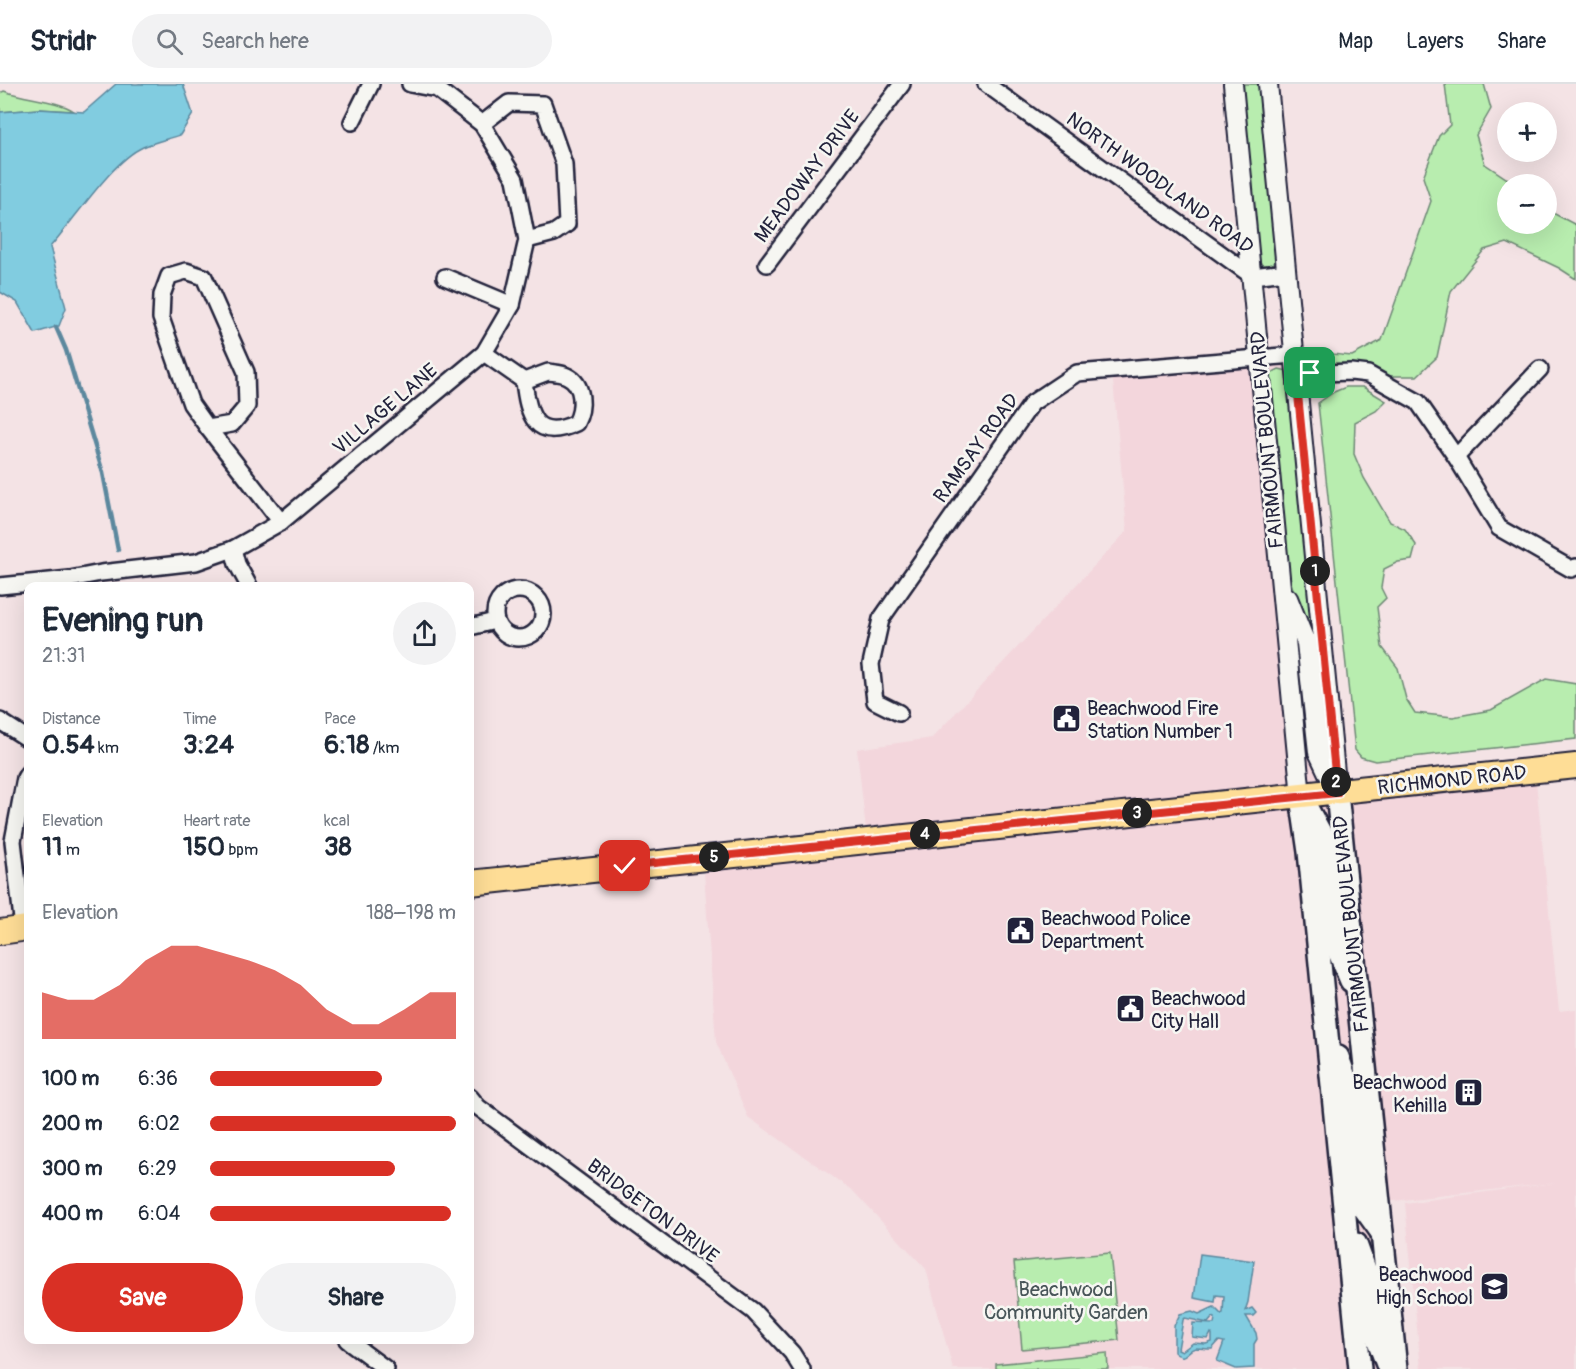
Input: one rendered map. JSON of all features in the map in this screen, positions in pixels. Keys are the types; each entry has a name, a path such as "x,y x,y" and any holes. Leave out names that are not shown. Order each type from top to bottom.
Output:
{"main road":[{"name":"RICHMOND ROAD","path":"474,883 1301,797 1576,766"},
{"name":"FAIRMOUNT BOULEVARD","path":"1337,793 1396,1369"},
{"name":"FAIRMOUNT BOULEVARD","path":"1301,797 1309,852 1360,1369"},
{"path":"1301,797 1327,845 1338,950 1360,1005"},
{"path":"1326,1023 1353,1100 1364,1208 1383,1235"},
{"path":"1345,1212 1366,1272 1376,1335 1389,1369"}],"street":[{"path":"352,122 371,84"},
{"name":"VILLAGE LANE","path":"73,582 101,573 196,562 233,549 282,522 484,353 512,305 527,240 515,179 482,124 437,89 410,84"},
{"name":"MEADOWAY DRIVE","path":"767,264 902,84"},
{"name":"NORTH WOODLAND ROAD","path":"986,84 1252,276 1287,272"},
{"name":"FAIRMOUNT BOULEVARD","path":"1233,84 1301,797"},
{"name":"FAIRMOUNT BOULEVARD","path":"1268,84 1337,793"},
{"path":"482,124 509,103 543,104 564,164 567,224 554,233 527,240"},
{"path":"208,428 232,424 247,406 246,372 204,277 186,271 169,276 162,295 161,318 191,404 208,428 282,522"},
{"path":"445,277 512,305"},
{"path":"484,353 524,381"},
{"name":"RAMSAY ROAD","path":"899,714 875,700 871,664 881,619 1032,403 1077,374 1294,354"},
{"path":"1456,457 1540,369"},
{"path":"1296,374 1351,372 1368,374 1418,402 1456,457 1499,528 1571,569 1576,567"},
{"path":"233,549 237,564 247,582"},
{"path":"1281,580 1306,643 1318,752 1337,793"},
{"name":"VILLAGE LANE","path":"0,586 24,585"},
{"path":"474,626 495,621"},
{"path":"0,721 24,737"},
{"path":"17,929 13,841 24,783"},
{"name":"BRIDGETON DRIVE","path":"474,1102 753,1311 792,1353 802,1369"},
{"path":"352,1344 386,1369"}],"shaded area":[{"path":"1294,355 1337,792 1535,771 1559,1011 1576,1009 1576,1369 1421,1369 1405,1203 1554,1183 1385,1202 1404,1369 953,1369 926,1269 853,1191 748,1117 716,1042 703,858 867,840 857,749 932,738 1127,531 1112,370"}],"green space":[{"path":"1239,84 1261,84 1278,255 1276,262 1269,266 1262,265 1257,257"},
{"path":"1445,84 1484,84 1491,109 1476,135 1485,164 1500,174 1497,174 1497,234 1557,234 1557,215 1576,225 1576,279 1559,268 1507,243 1484,250 1451,291 1437,357 1417,376 1371,376 1323,368 1321,353 1352,356 1382,340 1431,201 1423,177 1439,136 1450,125"},
{"path":"4,91 59,104 74,111 39,109 0,112 0,93"},
{"path":"1279,369 1288,371 1318,640 1311,641 1289,577 1269,381 1271,373"},
{"path":"1346,387 1363,387 1386,401 1376,411 1355,422 1354,454 1364,478 1390,522 1405,529 1416,545 1412,560 1398,562 1384,569 1381,588 1386,598 1377,607 1382,647 1398,668 1406,699 1415,713 1453,717 1491,710 1546,679 1576,684 1576,739 1375,761 1361,757 1355,750 1318,403"},
{"name":"Beachwood Community Garden","path":"1110,1253 1119,1340 1022,1349 1014,1262"},
{"path":"1107,1353 1108,1369 996,1369 996,1364"}],"water":[{"path":"116,84 183,84 193,114 180,135 143,147 119,165 50,247 66,308 59,326 35,333 17,302 0,292 0,112 39,109 84,112"},
{"path":"1200,1254 1254,1261 1245,1311 1252,1308 1256,1313 1253,1316 1246,1316 1257,1339 1254,1344 1254,1368 1236,1369 1217,1361 1224,1342 1219,1341 1212,1349 1196,1348 1184,1356 1174,1352 1174,1326 1180,1314 1192,1311 1199,1314 1214,1307 1221,1314 1223,1313 1224,1296 1216,1295 1215,1302 1194,1298","holes":["1213,1317 1215,1318 1214,1324 1193,1323 1192,1337 1208,1339 1211,1333 1212,1342 1193,1343 1182,1351 1178,1349 1185,1318 1208,1323"]}],"waterway":[{"path":"56,327 66,350 103,473 118,550"}],"place":[{"name":"Beachwood Fire Station Number 1","path":"1066,719"},
{"name":"Beachwood Police Department","path":"1020,930"},
{"name":"Beachwood City Hall","path":"1130,1009"},
{"name":"Beachwood Kehilla","path":"1468,1093"},
{"name":"Beachwood High School","path":"1494,1286"}],"route":[{"path":"625,866 1337,793 1296,374 1310,373"}]}
